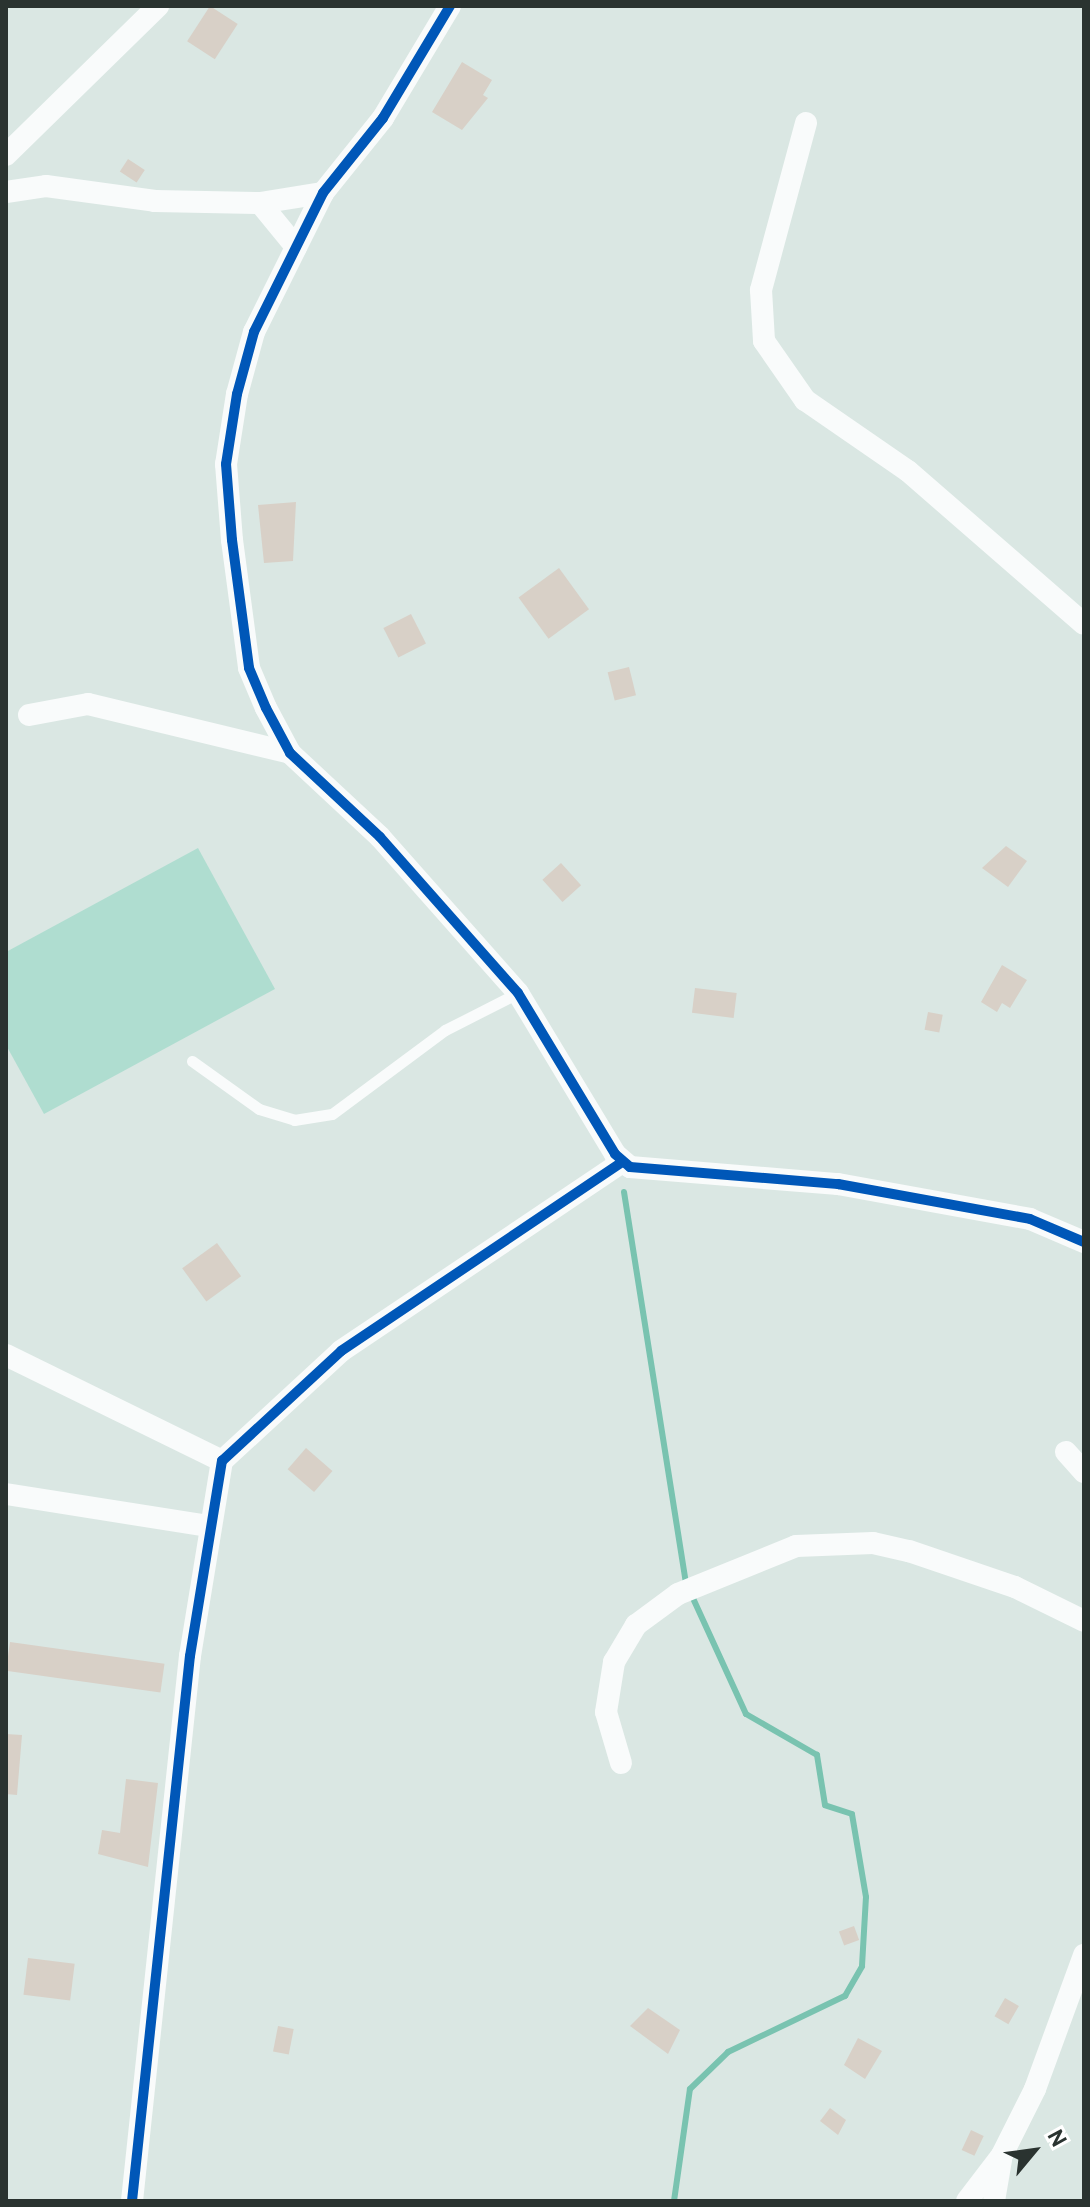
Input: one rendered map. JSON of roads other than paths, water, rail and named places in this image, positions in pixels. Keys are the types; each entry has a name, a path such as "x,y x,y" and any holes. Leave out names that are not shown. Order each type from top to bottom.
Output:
{"street":[{"path":"6,155 158,6"},
{"path":"450,6 383,118 323,193 254,332 226,464 249,668 290,753 380,837 518,993 622,1162 646,1173 838,1184 1030,1219 1084,1242"},
{"path":"806,123 761,290 764,341 805,400 908,471 1084,624"},
{"path":"6,192 46,186 155,201 260,203 323,193"},
{"path":"260,203 296,247"},
{"path":"29,715 88,704 290,753"},
{"path":"132,2201 207,1526 222,1461 341,1351 622,1162"},
{"path":"6,1355 222,1461"},
{"path":"1066,1452 1084,1472"},
{"path":"6,1494 207,1526"},
{"path":"621,1763 606,1712 614,1662 636,1625 678,1594 738,1567 796,1546 873,1543 1015,1587 1084,1621"},
{"path":"994,2201 1002,2155 1084,1955"},
{"path":"967,2201 1002,2155"}],"lane":[{"path":"192,1061 259,1109 294,1120 332,1114 445,1030 518,993"}],"waterway":[{"path":"624,1192 686,1584"},
{"path":"674,2201 690,2089 728,2052 845,1996 862,1966 866,1897 852,1814 825,1805 817,1755 746,1714 691,1594"}]}
